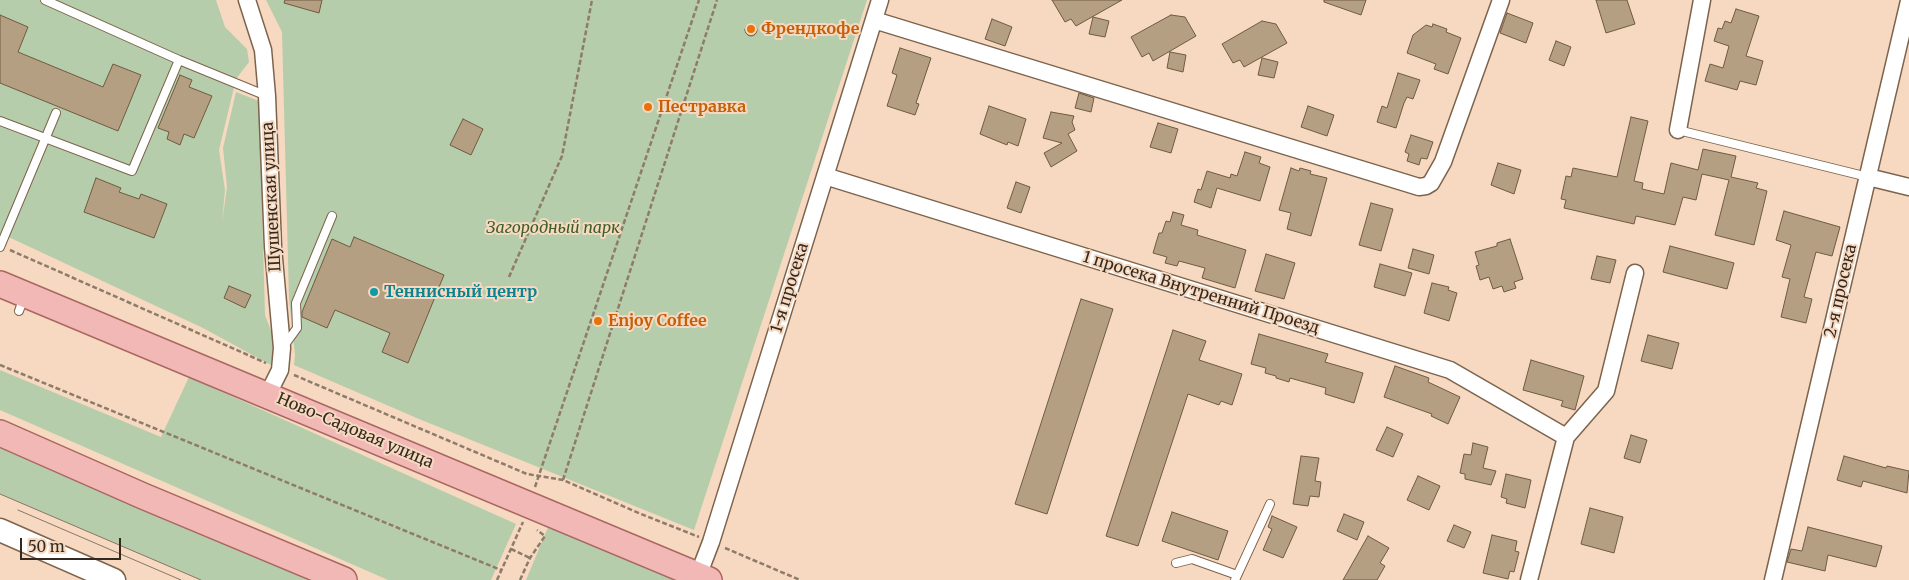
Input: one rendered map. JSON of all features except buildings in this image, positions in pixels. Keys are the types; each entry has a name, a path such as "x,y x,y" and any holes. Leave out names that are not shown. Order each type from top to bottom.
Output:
{"main road":[{"name":"Ново-Садовая улица","path":"0,284 22,303 268,394 704,578"},
{"path":"0,433 143,496 344,580"}],"street":[{"name":"Шушенская улица","path":"247,0 262,50 266,96 272,247 282,348 280,370 268,394"},
{"name":"1-я просека","path":"704,578 711,542 880,0"},
{"path":"874,20 1420,187 1431,183 1443,162 1501,0"},
{"path":"1678,130 1702,0"},
{"name":"2-я просека","path":"1773,580 1909,1"},
{"name":"1 просека Внутренний Проезд","path":"825,176 1450,370 1566,437"},
{"path":"1868,177 1909,187"},
{"path":"1529,580 1566,437 1606,392 1635,273"},
{"path":"0,531 114,580"}],"lane":[{"path":"45,0 179,60 266,96"},
{"path":"0,121 132,171 179,60"},
{"path":"0,246 56,112"},
{"path":"1678,130 1868,177"},
{"path":"282,348 296,328 296,303 332,216"},
{"path":"1176,563 1192,559 1236,578 1270,504"}],"path":[{"path":"509,277 562,156 592,0"},
{"path":"530,506 538,475 699,0"},
{"path":"563,480 717,0"},
{"path":"0,246 280,370 527,474 563,480 800,580"},
{"path":"0,365 501,570"},
{"path":"497,580 523,521 545,536 530,558 521,579 526,580"},
{"path":"511,549 530,558"}],"green space":[{"path":"0,0 216,0 225,27 247,49 249,62 236,79 219,150 225,190 222,223 227,187 223,148 236,92 259,101 265,315 274,339 271,365 203,328 0,233"},
{"name":"Загородный парк","path":"266,0 867,0 694,530 419,419 294,365 295,355 289,298 282,32"},
{"path":"0,370 161,437 189,377 516,524 491,580 388,580 0,410"},
{"path":"0,444 311,580 201,580 0,494"},
{"path":"549,525 680,580 526,580"}],"tram line":[{"path":"0,494 201,580"},
{"path":"18,510 181,580"}],"place":[{"name":"Френдкофе","path":"751,29"},
{"name":"Пестравка","path":"648,107"},
{"name":"Теннисный центр","path":"374,292"},
{"name":"Enjoy Coffee","path":"598,321"}]}
